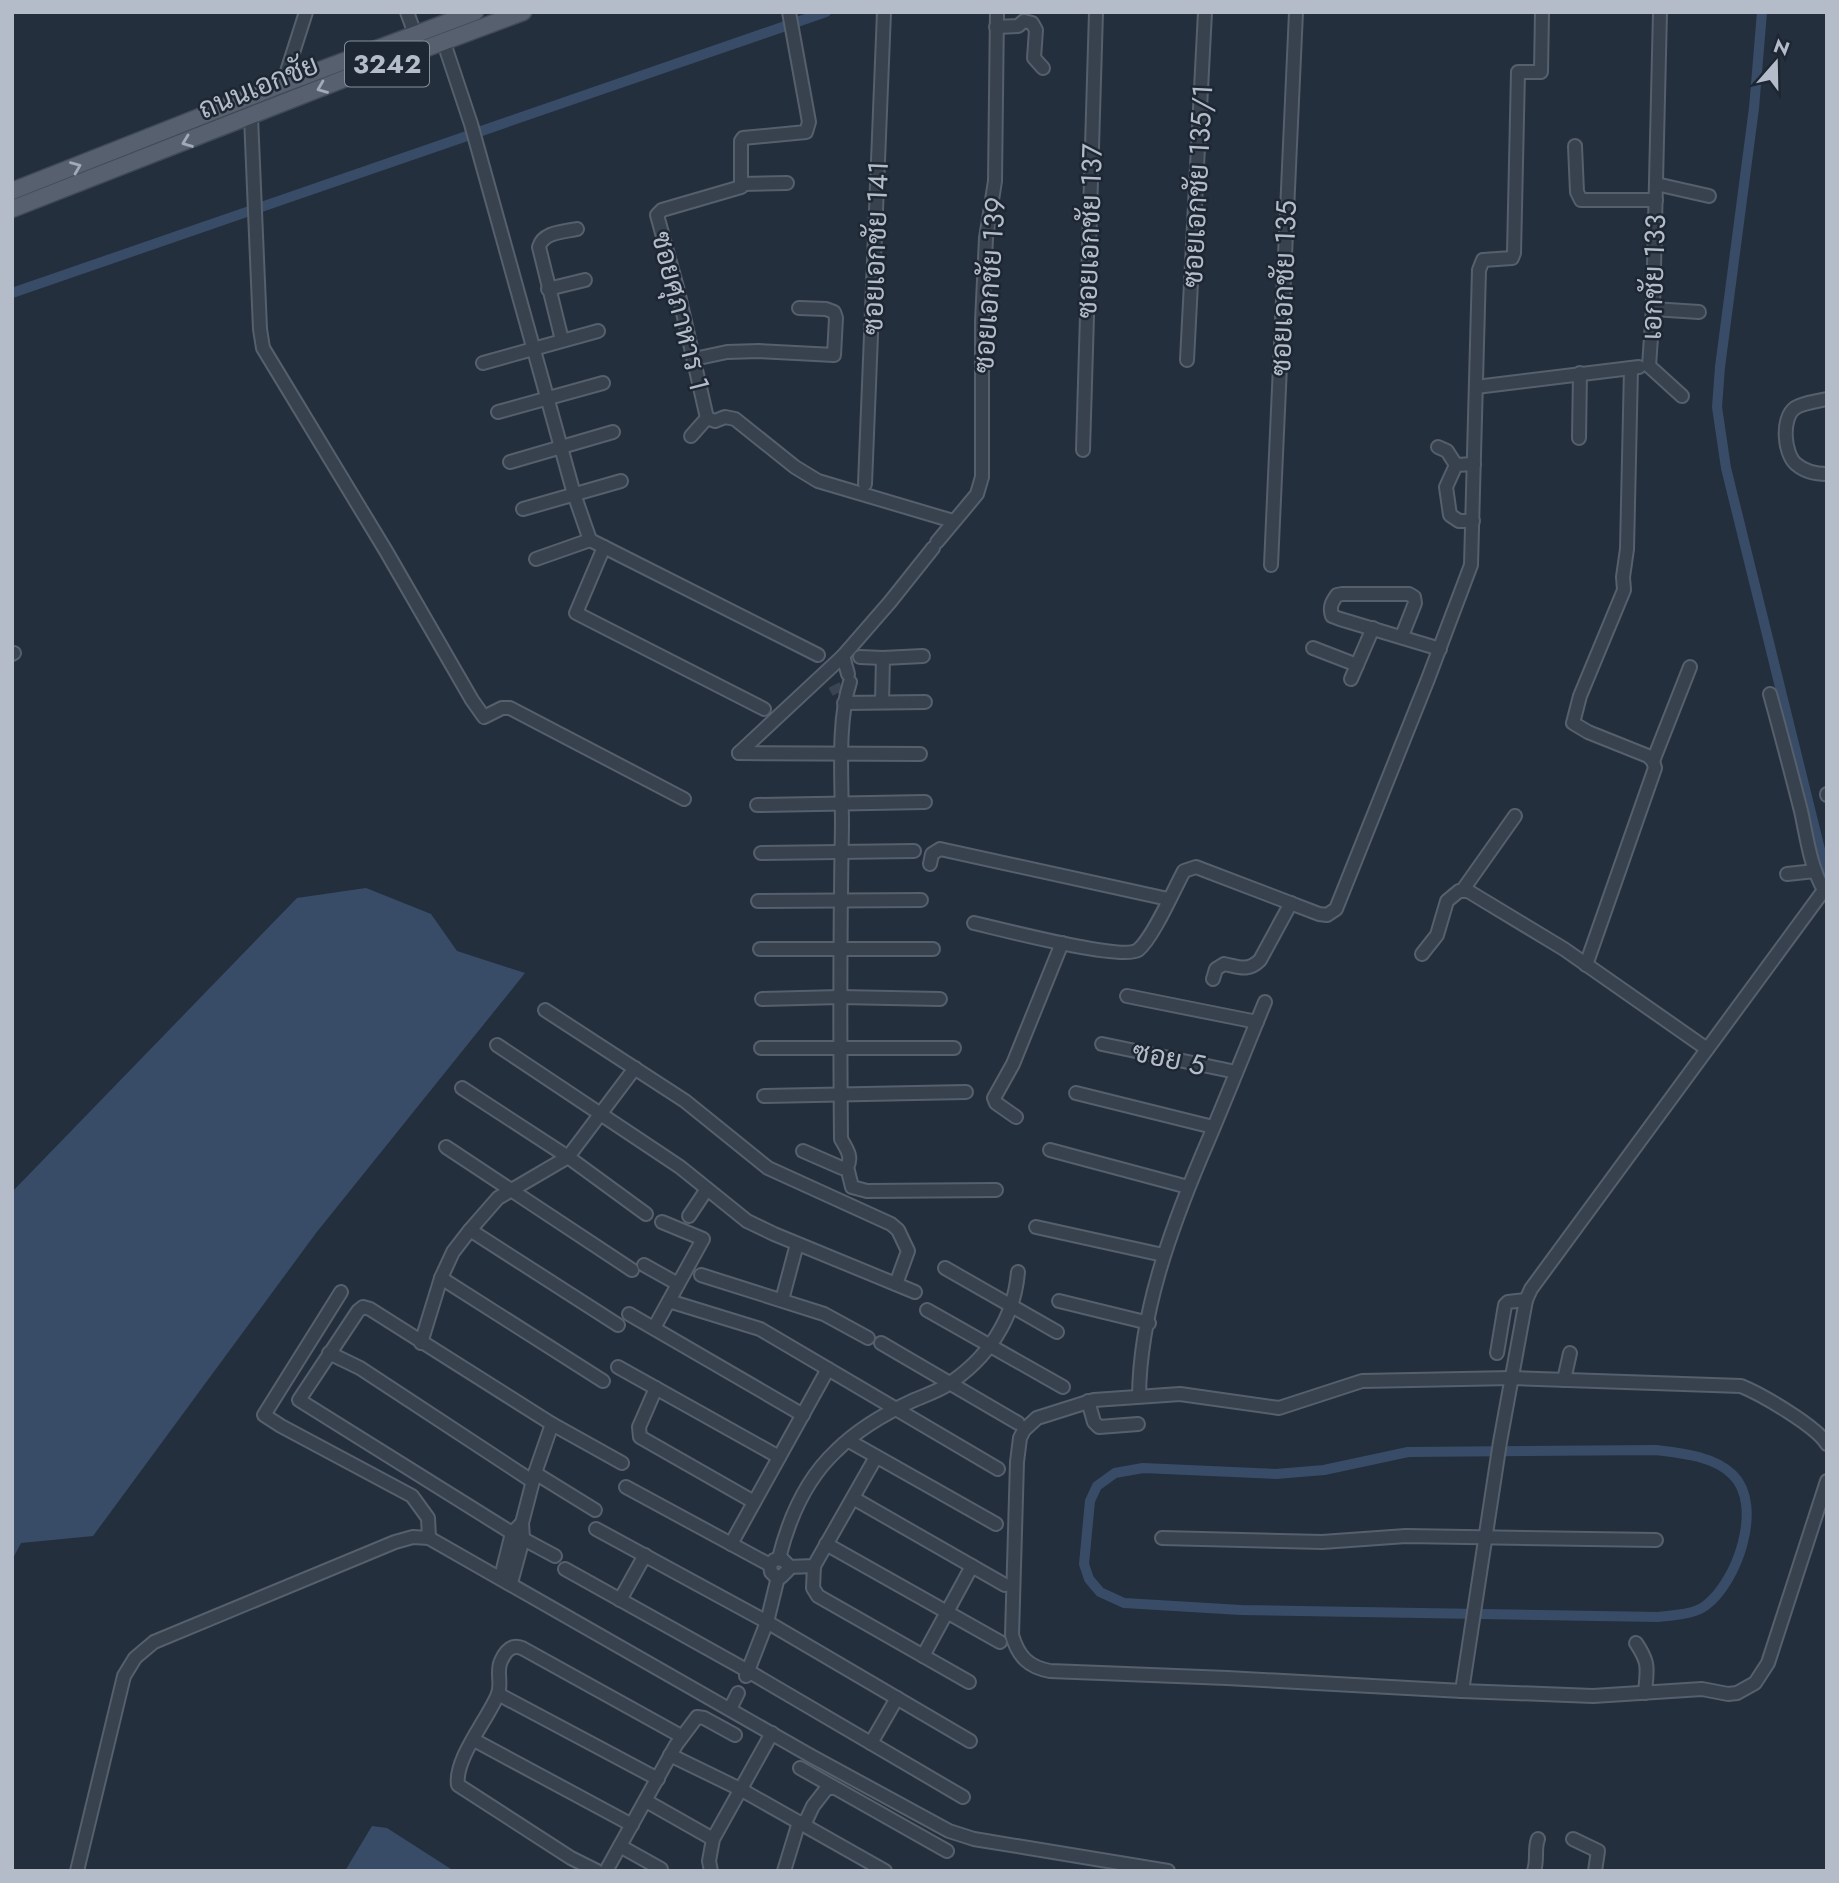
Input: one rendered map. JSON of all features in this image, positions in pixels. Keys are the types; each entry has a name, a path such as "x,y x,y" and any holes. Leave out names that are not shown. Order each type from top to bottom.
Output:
{"main road":[{"name":"ถนนเอกชัย","path":"12,191 475,12"},
{"name":"ถนนเอกชัย","path":"12,209 523,12"},
{"path":"283,84 283,105"}],"street":[{"path":"283,84 306,12"},
{"path":"407,12 415,34"},
{"name":"ซอยเอกชัย 141","path":"865,484 884,12"},
{"name":"ซอยเอกชัย 139","path":"842,753 739,753 843,656 978,494 982,477 982,322 986,237 995,181 997,12"},
{"name":"ซอยเอกชัย 137","path":"1083,450 1096,12"},
{"name":"ซอยเอกชัย 135/1","path":"1187,360 1205,12"},
{"name":"ซอยเอกชัย 135","path":"1271,565 1296,12"},
{"path":"974,923 1126,954 1138,950 1147,939 1184,871 1196,867 1327,915 1336,909 1471,565 1480,263 1489,258 1512,258 1514,253 1518,72 1541,72 1542,12"},
{"name":"เอกชัย 133","path":"1476,387 1650,366 1660,12"},
{"path":"787,183 743,184 741,141 743,138 808,130 797,44 790,17"},
{"path":"996,27 1018,26 1024,21 1032,23 1036,30 1034,58 1043,68"},
{"path":"444,43 471,124 574,494 590,540 818,655"},
{"path":"251,117 262,348 484,717 502,708 510,708 684,799"},
{"path":"1575,146 1577,192 1581,200 1656,200"},
{"name":"ซอยศุภาหาร 1","path":"743,184 738,189 662,210 657,215 707,418 715,421 725,417 735,419 795,467 818,481 953,521"},
{"path":"1656,184 1709,195"},
{"path":"562,340 539,247 546,236 577,229"},
{"path":"548,289 585,280"},
{"path":"694,359 727,352 759,351 834,355 834,312 799,308"},
{"path":"1653,309 1699,312"},
{"path":"483,363 598,331"},
{"path":"1650,366 1682,396"},
{"path":"1586,965 1655,768 1648,756 1588,732 1573,723 1580,696 1624,590 1631,368"},
{"path":"1578,438 1580,373"},
{"path":"498,412 603,383"},
{"path":"1827,399 1795,407 1788,417 1787,427 1788,452 1794,463 1808,472 1827,474"},
{"path":"691,436 707,418"},
{"path":"510,462 613,432"},
{"path":"1437,447 1447,451 1456,465"},
{"path":"1456,465 1475,464"},
{"path":"1456,465 1446,487 1450,515 1459,522 1474,521"},
{"path":"523,509 621,481"},
{"path":"536,559 590,540"},
{"path":"604,547 576,614 764,709"},
{"path":"1402,636 1415,603 1414,597 1402,593 1337,595 1330,610 1332,616 1440,649"},
{"path":"1351,679 1373,628"},
{"path":"1313,648 1357,665"},
{"path":"840,695 849,678 843,656"},
{"path":"860,657 923,656"},
{"path":"882,702 883,657"},
{"path":"1653,761 1690,667"},
{"path":"829,670 840,695 841,1139 850,1156 847,1167 852,1187 867,1191 996,1190"},
{"path":"1462,1691 1495,1472 1526,1300 1531,1289 1826,887 1815,871 1770,694"},
{"path":"840,695 882,702 926,702"},
{"path":"842,753 920,754"},
{"path":"757,805 925,802"},
{"path":"1462,891 1515,816"},
{"path":"930,864 932,854 940,849 1168,899"},
{"path":"761,853 914,850"},
{"path":"1787,874 1815,871"},
{"path":"1422,954 1437,935 1447,901 1453,894 1468,891 1524,923 1707,1049"},
{"path":"758,901 921,900"},
{"path":"1213,979 1216,969 1224,964 1249,970 1253,967 1260,960 1291,903"},
{"path":"1016,1117 996,1103 996,1092 1013,1064 1062,943"},
{"path":"760,949 933,949"},
{"path":"1127,996 1257,1022"},
{"path":"762,999 940,999"},
{"path":"1139,1396 1142,1357 1163,1255 1188,1187 1265,1002"},
{"path":"545,1010 712,1121 774,1172 891,1224 898,1230 908,1251 896,1284"},
{"name":"ซอย 5","path":"1102,1044 1236,1072"},
{"path":"498,1045 601,1112 747,1221 915,1292"},
{"path":"761,1048 954,1048"},
{"path":"421,1343 441,1278 453,1252 487,1207 510,1189 568,1157 635,1068"},
{"path":"462,1088 568,1157 646,1214"},
{"path":"764,1096 966,1092"},
{"path":"1076,1093 1213,1127"},
{"path":"446,1147 638,1267 678,1284"},
{"path":"1050,1150 1188,1187"},
{"path":"803,1151 834,1166 847,1167"},
{"path":"689,1216 707,1189"},
{"path":"654,1328 704,1239 662,1222"},
{"path":"1036,1227 1163,1255"},
{"path":"470,1230 618,1325"},
{"path":"782,1300 797,1244"},
{"path":"944,1268 1057,1332"},
{"path":"779,1563 785,1535 809,1482 836,1451 867,1426 971,1368 990,1347 1012,1306 1018,1272"},
{"path":"701,1275 834,1318 868,1338"},
{"path":"441,1278 603,1381"},
{"path":"341,1292 264,1415 412,1496 428,1518 429,1538"},
{"path":"1497,1353 1505,1305 1508,1302 1526,1300"},
{"path":"669,1301 760,1329 998,1469"},
{"path":"1059,1301 1149,1323"},
{"path":"555,1556 518,1536 299,1400 358,1311 363,1307 552,1424 622,1462"},
{"path":"927,1310 1063,1387"},
{"path":"629,1314 803,1415"},
{"path":"881,1343 1018,1423"},
{"path":"329,1353 360,1368 533,1477 595,1510"},
{"path":"1564,1380 1570,1353"},
{"path":"618,1367 779,1457"},
{"path":"731,1544 828,1369"},
{"path":"1827,1444 1818,1433 1741,1386 1512,1378 1362,1381 1279,1408 1180,1394 1088,1401 1037,1418 1024,1430 1020,1438 1011,1618 1015,1645 1032,1667 1050,1671 1593,1696 1702,1689 1737,1693 1755,1683 1768,1663 1827,1482"},
{"path":"656,1388 639,1427 640,1437 754,1502"},
{"path":"1088,1401 1098,1427 1138,1424"},
{"path":"506,1580 533,1477 552,1424"},
{"path":"849,1440 996,1524"},
{"path":"876,1457 814,1566 813,1588 818,1596 969,1682"},
{"path":"626,1487 731,1544 779,1563 814,1566"},
{"path":"853,1498 1004,1585"},
{"path":"596,1529 767,1622 970,1741"},
{"path":"1162,1538 1322,1542 1406,1535 1656,1540"},
{"path":"77,1871 124,1676 135,1658 154,1642 395,1542 413,1537 429,1538 506,1580 949,1831 974,1839 1168,1871"},
{"path":"826,1544 1000,1642"},
{"path":"620,1600 645,1555"},
{"path":"747,1674 767,1622 778,1577 787,1573 779,1563"},
{"path":"923,1656 972,1566"},
{"path":"565,1569 963,1797"},
{"path":"1636,1643 1646,1656 1645,1693"},
{"path":"597,1871 571,1858 458,1785 457,1777 498,1694 499,1664 510,1648 517,1646 681,1736"},
{"path":"730,1709 738,1693"},
{"path":"498,1694 658,1779"},
{"path":"871,1743 897,1698"},
{"path":"606,1871 681,1736 697,1717 735,1735"},
{"path":"711,1871 709,1861 713,1839 772,1733"},
{"path":"474,1740 632,1825"},
{"path":"670,1755 740,1789 885,1871"},
{"path":"800,1768 947,1851"},
{"path":"784,1871 801,1824 820,1795 827,1788 832,1788"},
{"path":"646,1801 713,1839"},
{"path":"1534,1871 1538,1860 1538,1839"},
{"path":"1573,1839 1598,1851 1600,1854 1595,1871"},
{"path":"620,1846 661,1869"}],"water":[{"path":"366,888 431,914 457,951 525,973 316,1233 93,1536 21,1543 12,1560 12,1192 297,898"},
{"path":"372,1826 387,1828 454,1871 345,1871"}],"waterway":[{"path":"12,293 826,12"},
{"path":"1762,12 1754,108 1717,407 1726,468 1827,878"},
{"path":"1656,1450 1697,1456 1725,1469 1733,1475 1742,1489 1746,1505 1743,1543 1727,1580 1705,1606 1688,1613 1658,1617 1241,1610 1124,1603 1100,1592 1089,1579 1084,1564 1090,1501 1097,1486 1115,1473 1143,1468 1276,1474 1324,1470 1408,1452 1656,1450"}],"tunnel":[{"path":"834,685 838,693"}]}
